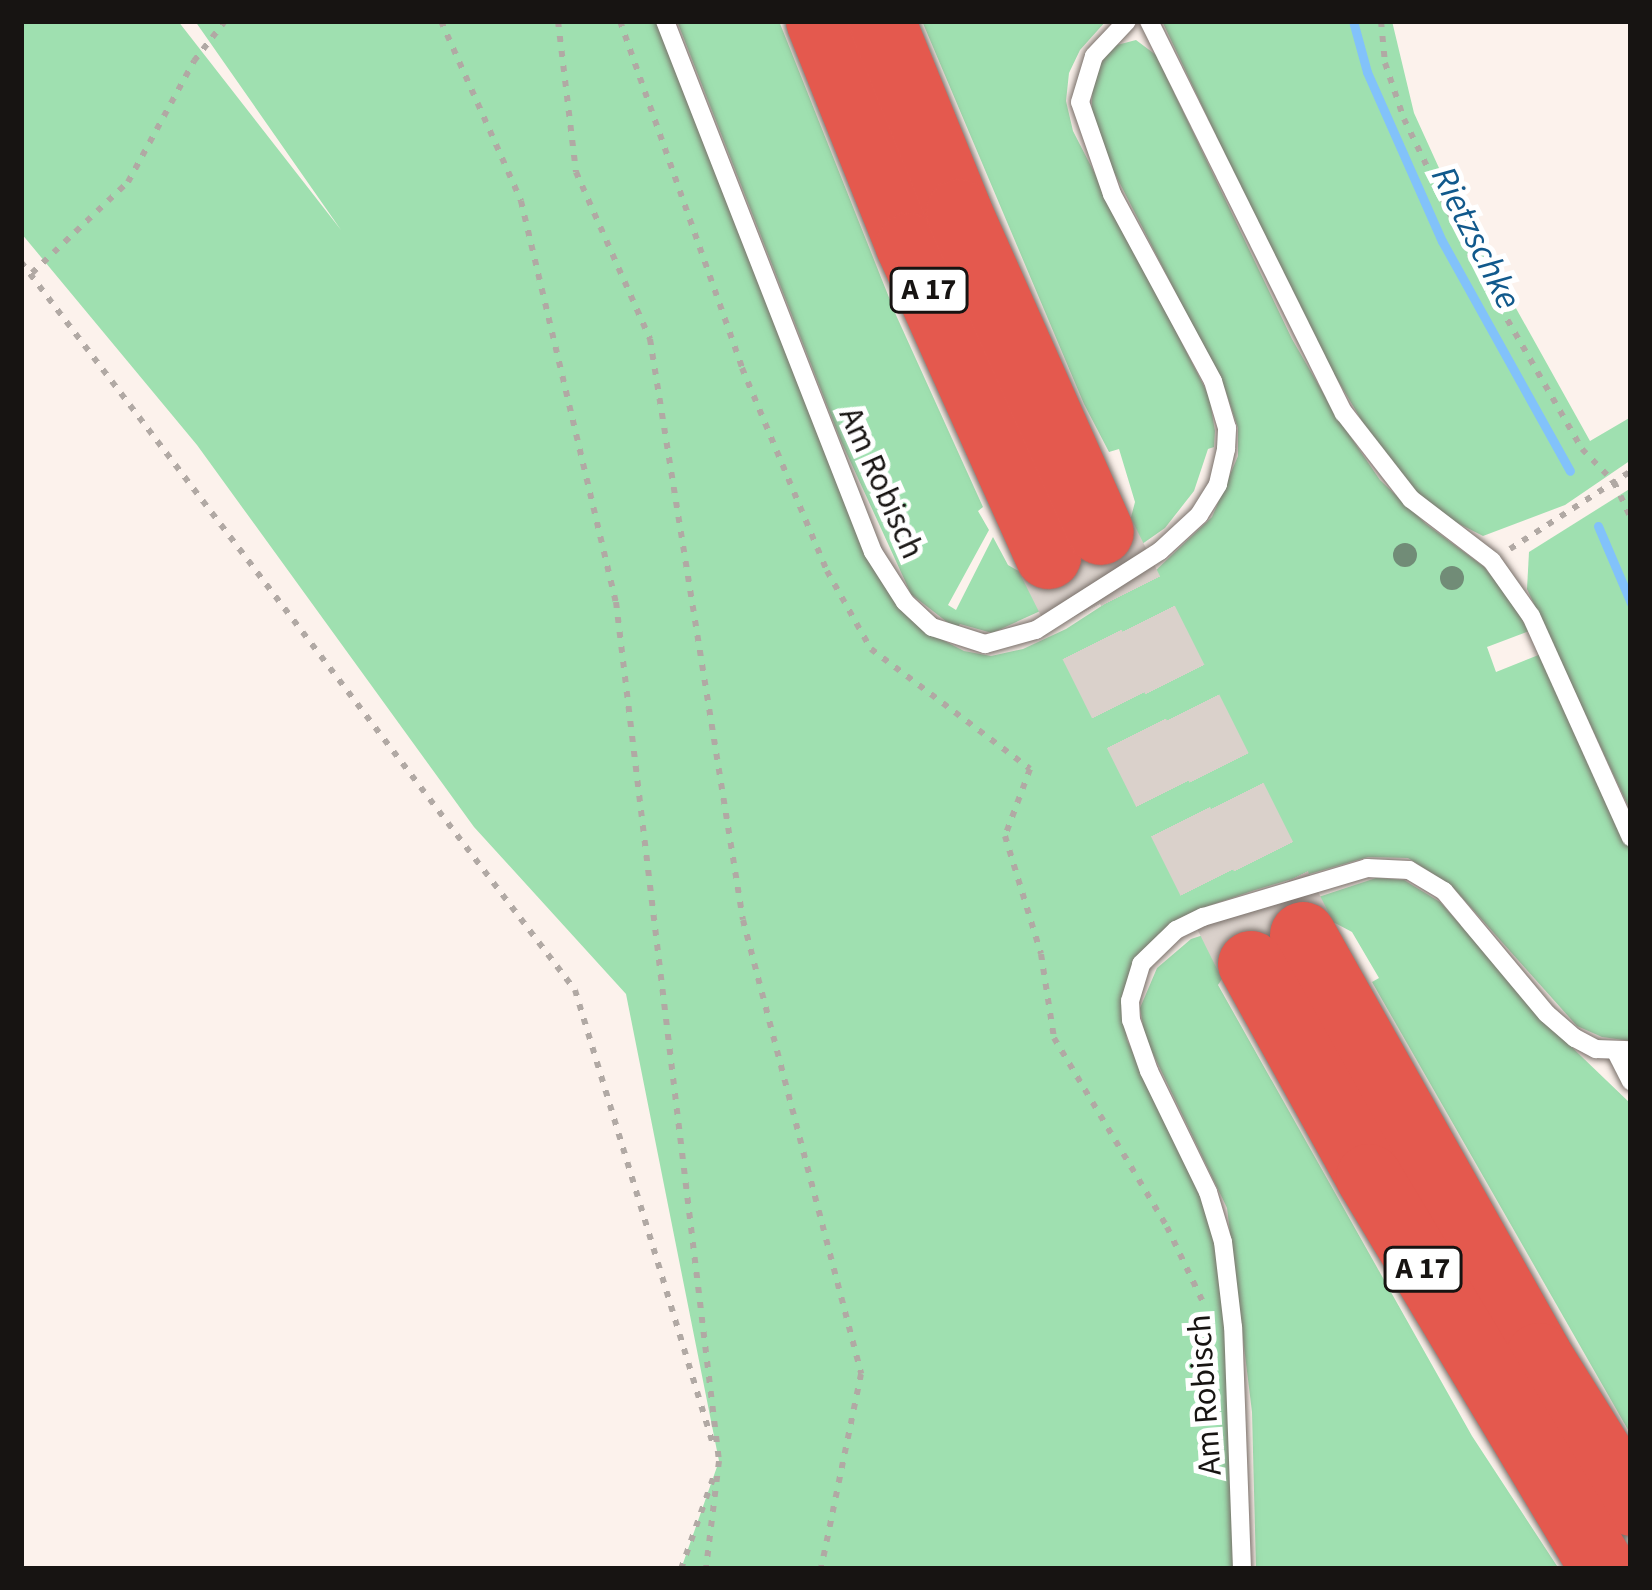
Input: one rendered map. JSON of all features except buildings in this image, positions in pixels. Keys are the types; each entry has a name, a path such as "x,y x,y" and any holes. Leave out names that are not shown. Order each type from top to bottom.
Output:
{"highway":[{"name":"A 17","path":"819,21 909,246 1074,544 959,212 883,21"},
{"name":"A 17","path":"1604,1569 1470,1350 1277,950 1631,1503"}],"lane":[{"name":"Am Robisch","path":"665,21 873,552 905,602 932,627 985,644 1036,630 1118,581 1198,515 1218,484 1227,428 1213,381 1112,194 1080,102 1094,56 1127,21"},
{"path":"1149,21 1344,413 1411,499 1492,561 1531,616 1631,837"},
{"name":"Am Robisch","path":"1242,1569 1233,1327 1222,1242 1208,1192 1131,1020 1133,984 1141,964 1177,930 1321,878 1367,868 1409,870 1444,891 1547,1014 1575,1038 1623,1051"},
{"path":"1623,1051 1631,1081"}],"path":[{"path":"32,274 128,182 194,62 224,21"},
{"path":"441,21 521,201 616,602 718,1461 706,1569"},
{"path":"558,21 576,172 650,339 743,920 861,1374 821,1569"},
{"path":"620,21 742,368 827,572 871,649 1030,769 1005,836 1041,954 1054,1037 1192,1271 1211,1325 1233,1327"},
{"path":"1381,21 1384,64 1404,119 1470,255 1582,449 1614,482 1631,518"},
{"path":"21,262 575,990 718,1461 681,1569"},
{"path":"1492,561 1631,471"}],"green space":[{"path":"21,21 178,21 341,230 195,21 660,21 873,556 929,633 964,651 991,656 1023,649 1066,629 1154,572 1212,517 1238,456 1238,428 1225,389 1091,127 1093,75 1113,46 1136,40 1156,55 1292,339 1337,417 1380,480 1426,524 1484,567 1506,594 1529,631 1487,647 1496,672 1541,654 1631,845 1631,1041 1602,1037 1577,1026 1451,885 1408,858 1368,857 1255,890 1208,906 1153,943 1124,1021 1127,1040 1211,1215 1226,1300 1240,1569 681,1569 719,1461 626,994 474,827 197,445 21,233"},
{"path":"677,21 779,21 896,315 983,507 978,511 989,530 948,605 956,610 993,537 1008,565 1024,574 1130,521 1135,502 1119,449 1109,452 1084,404 922,21 1106,21 1080,50 1069,73 1066,101 1073,131 1209,396 1215,431 1214,447 1208,449 1194,491 1165,528 1058,603 992,633 960,624 956,629 911,594 841,441"},
{"path":"1162,21 1392,21 1414,113 1444,179 1590,441 1631,417 1631,460 1565,505 1483,536 1436,512 1391,470 1308,330"},
{"path":"1631,488 1631,812 1527,589 1529,552"},
{"path":"1376,878 1404,880 1440,902 1556,1032 1631,1104 1631,1435 1372,982 1379,978 1352,932 1335,923 1314,922 1231,965 1218,985 1472,1436 1559,1569 1256,1569 1252,1412 1227,1208 1145,1037 1140,1008 1157,968 1191,939"}],"waterway":[{"name":"Rietzschke","path":"1353,21 1367,72 1442,241 1570,471"},
{"name":"Rietzschke","path":"1598,526 1631,603"}],"tunnel":[{"path":"1101,532 1303,935"},
{"path":"1048,556 1251,964"}]}
